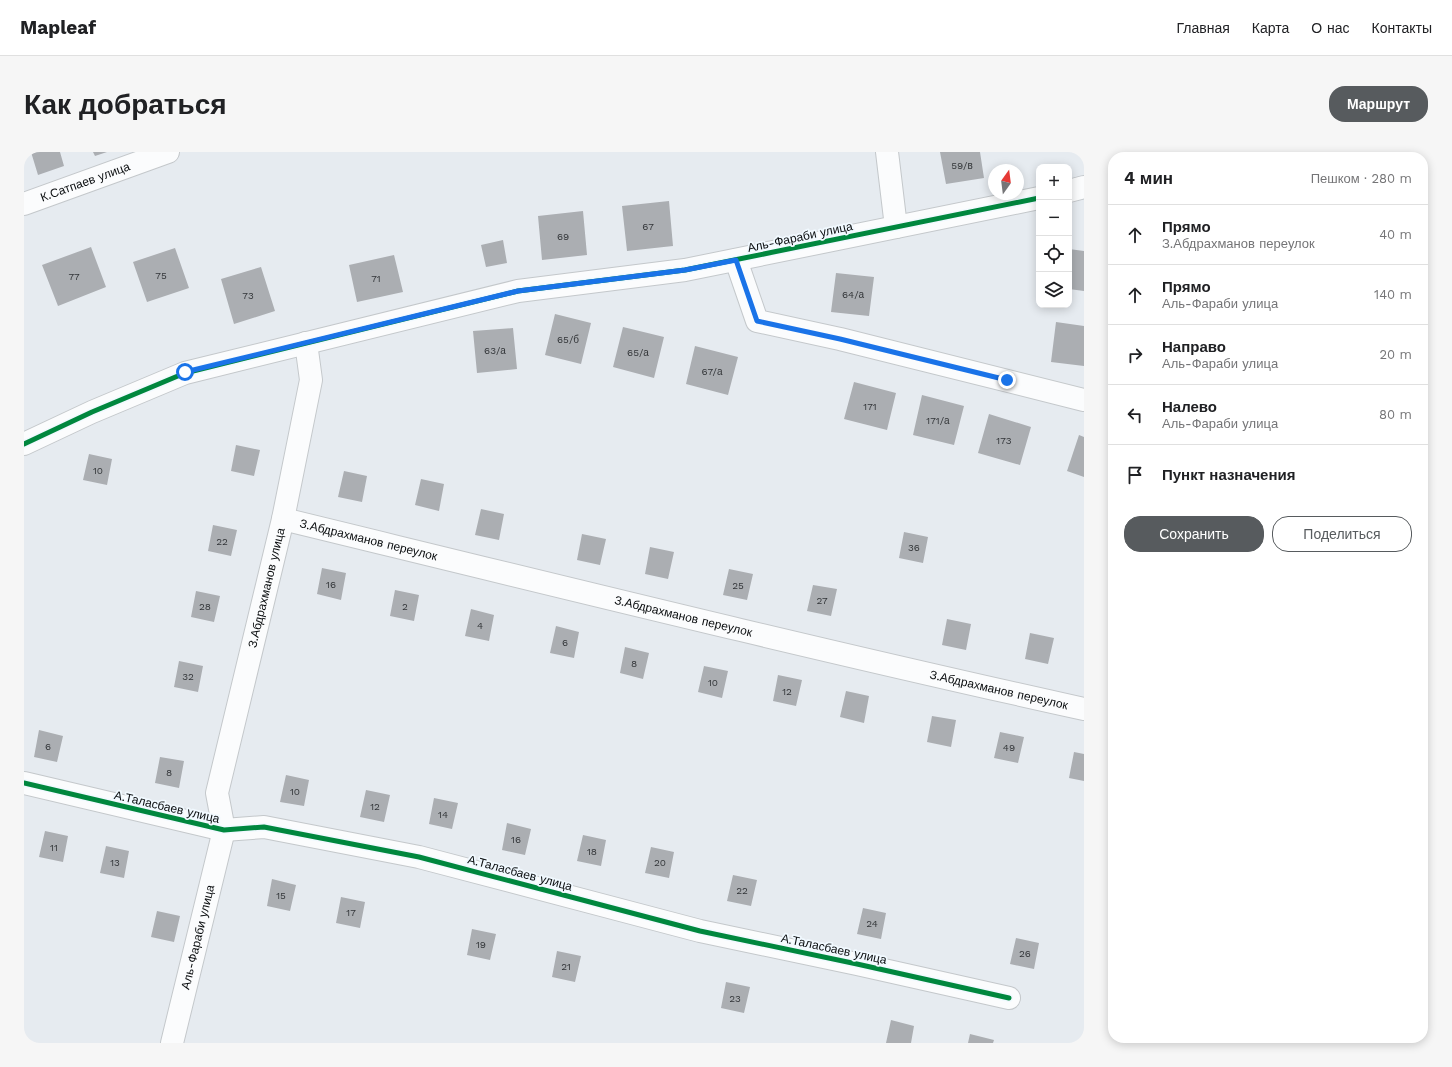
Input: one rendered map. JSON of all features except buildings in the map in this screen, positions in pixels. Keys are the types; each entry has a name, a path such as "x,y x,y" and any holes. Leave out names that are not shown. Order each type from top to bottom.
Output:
{"street":[{"name":"К.Сатпаев улица","path":"24,204 168,152"},
{"path":"887,152 896,227"},
{"path":"1072,190 1084,187"},
{"name":"Аль-Фараби улица","path":"306,343 518,291 685,270 1036,199"},
{"name":"Аль-Фараби улица","path":"736,260 757,321 840,339 1084,400"},
{"path":"24,444 92,412 185,372 306,343"},
{"name":"З.Абдрахманов улица","path":"224,830 217,793 283,519 311,380 306,343"},
{"name":"З.Абдрахманов переулок","path":"283,519 673,614 960,682 1084,709"},
{"name":"А.Таласбаев улица","path":"24,783 224,830 264,828 419,857 700,931 1009,998"},
{"name":"Аль-Фараби улица","path":"172,1043 224,830"}],"cycle path":[{"path":"24,444 92,412 185,373 518,291 685,270 1036,199"},
{"path":"24,783 224,830 264,827 419,857 700,931 1009,998"}],"route":[{"path":"185,372 518,291 685,270 736,260 757,321 840,339 1007,380"}]}
